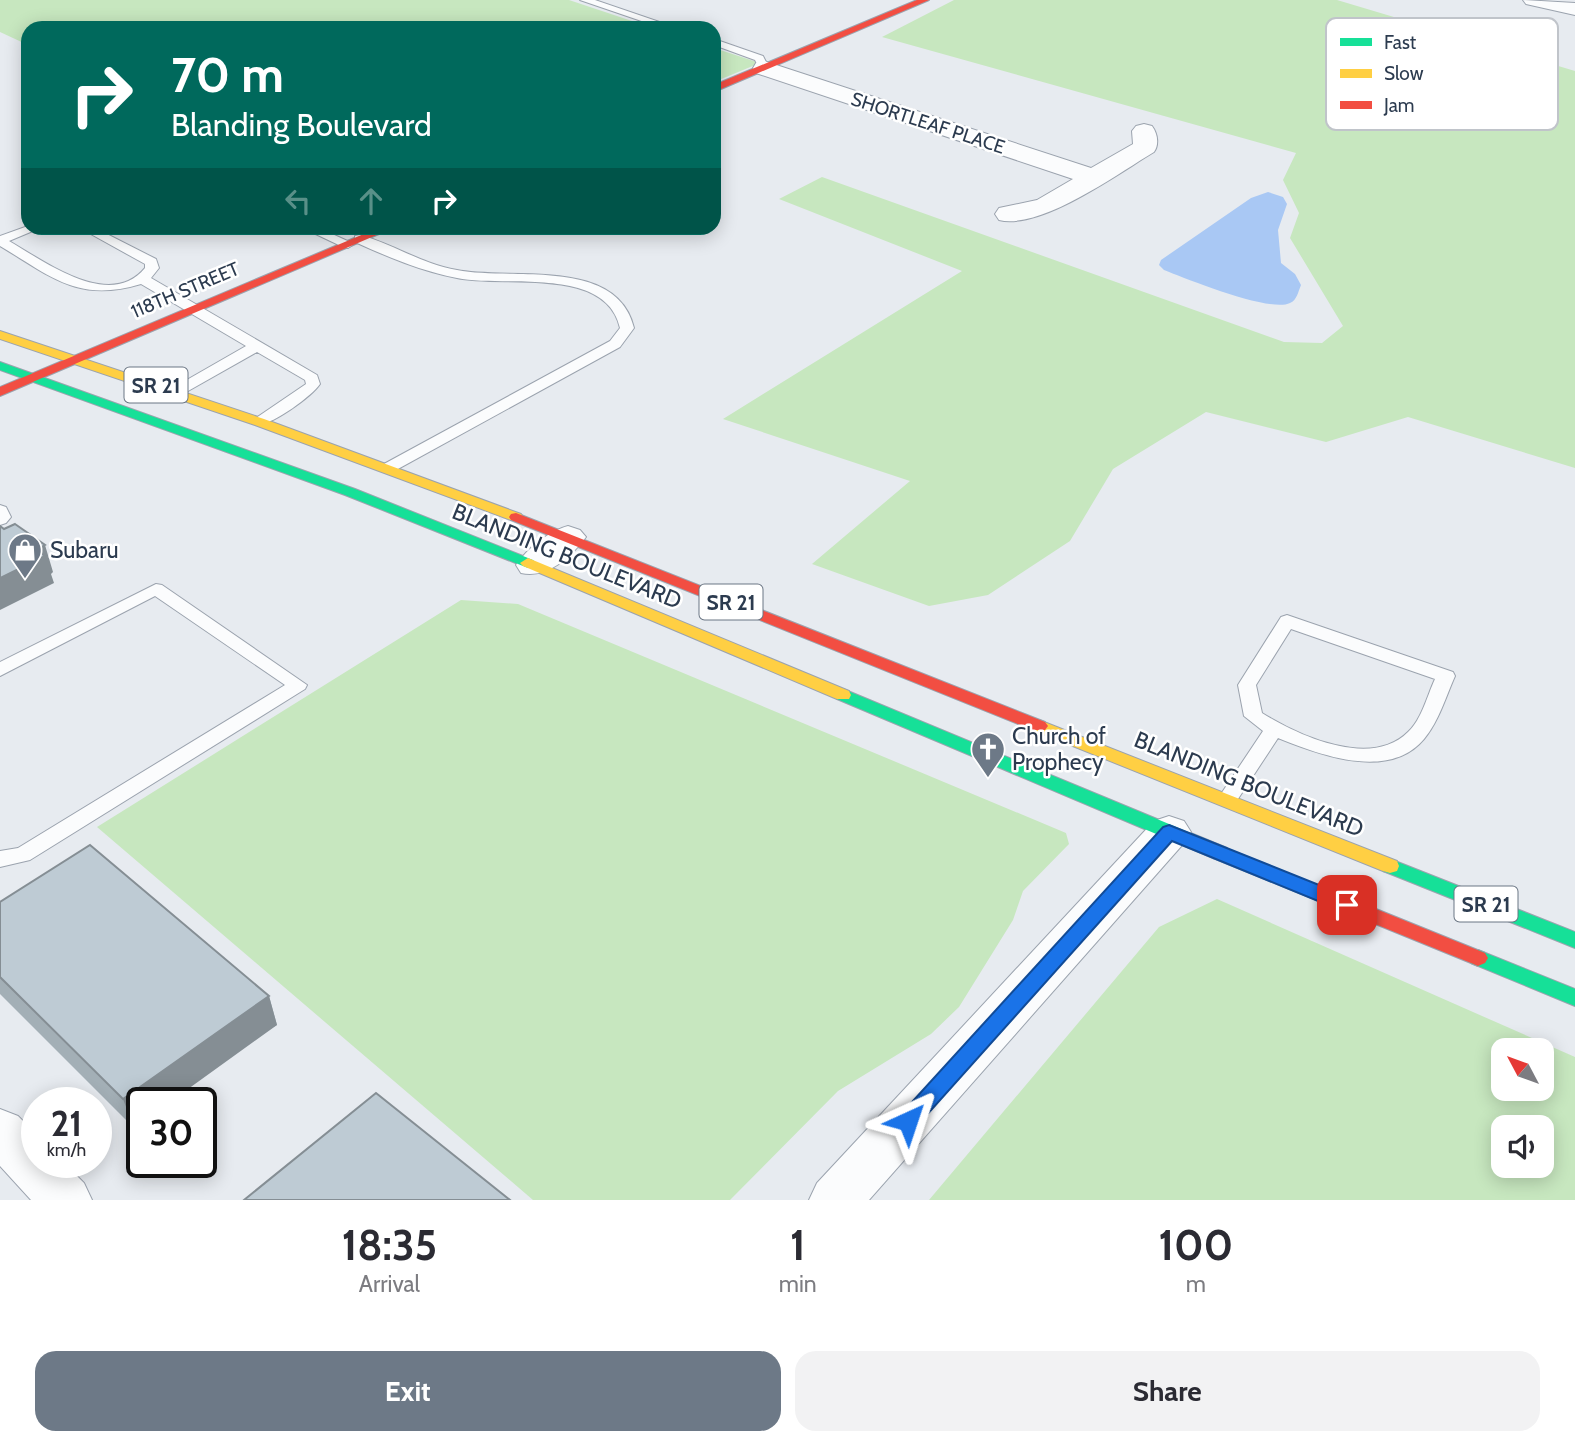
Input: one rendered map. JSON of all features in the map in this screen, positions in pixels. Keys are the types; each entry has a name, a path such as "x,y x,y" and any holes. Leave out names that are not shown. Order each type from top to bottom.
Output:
{"main road":[{"path":"721,86 925,0"},
{"name":"118TH STREET","path":"0,392 369,235"},
{"name":"BLANDING BOULEVARD","path":"0,335 177,392 390,467 1575,940"},
{"name":"BLANDING BOULEVARD","path":"0,366 350,492 534,565 1018,768 1186,822 1575,998"},
{"path":"1018,768 1119,792"},
{"path":"1186,822 1227,800"},
{"path":"1277,839 1397,868"}],"street":[{"path":"1533,0 1575,9"},
{"name":"SHORTLEAF PLACE","path":"764,68 1093,177"},
{"path":"1008,214 1045,206 1145,147 1144,131"},
{"path":"534,565 568,537"},
{"path":"836,1200 1186,822"},
{"path":"0,1131 65,1200"}],"lane":[{"path":"585,0 651,21"},
{"path":"721,44 759,58 764,68"},
{"path":"0,241 21,233"},
{"path":"0,241 72,281 88,286 106,288 142,279 152,268 151,262 99,235"},
{"path":"333,235 439,271 474,278 546,276 581,283 605,295 624,312 628,327 615,344 390,467"},
{"path":"142,279 312,378 313,384 261,421"},
{"path":"177,392 256,346"},
{"path":"0,510 3,517 0,520"},
{"path":"0,670 156,589 298,685 23,855 1,857"},
{"path":"1287,621 1446,676 1417,734 1407,743 1385,752 1362,755 1323,748 1274,729 1253,716 1247,685 1287,621"},
{"path":"1227,800 1274,729"}],"green space":[{"path":"0,0 569,0 632,21 21,21 21,42 0,32"},
{"path":"954,0 1337,0 1397,18 1326,18 1326,130 1558,130 1558,66 1575,71 1575,468 1408,417 1326,442 1206,412 1113,469 1070,541 988,595 929,606 812,564 910,481 723,419 962,271 779,199 822,177 1284,342 1322,343 1343,326 1290,238 1299,213 1283,180 1296,153 882,37"},
{"path":"721,50 760,63 721,79"},
{"path":"461,600 518,604 1066,833 1069,844 1023,891 1013,920 959,1007 931,1034 838,1091 730,1200 533,1200 97,827"},
{"path":"1217,899 1532,1038 1491,1038 1491,1101 1554,1101 1554,1048 1575,1057 1575,1200 929,1200 1159,927"}],"water":[{"path":"1268,192 1283,197 1287,204 1278,230 1281,263 1295,274 1301,285 1292,302 1280,305 1247,299 1164,270 1159,265 1161,260 1251,198"}],"building":[{"path":"15,524 45,545 36,550 45,556 0,578 0,526 4,529"},
{"path":"90,845 269,996 140,1087 126,1087 126,1097 123,1099 0,977 0,902"},
{"path":"376,1093 510,1200 244,1200"}],"traffic: fast":[{"path":"0,366 350,492 528,563"},
{"path":"843,695 1220,853"},
{"path":"1390,866 1575,940"},
{"path":"1478,958 1575,998"}],"traffic: slow":[{"path":"0,335 260,422 516,517"},
{"path":"528,563 843,695"},
{"path":"1039,726 1390,866"}],"traffic: jam":[{"path":"721,86 925,0"},
{"path":"0,392 370,235"},
{"path":"516,517 1039,726"},
{"path":"1220,853 1478,958"}],"place":[{"name":"Subaru","path":"25,580"},
{"name":"Church of Prophecy","path":"988,779"}],"route":[{"path":"908,1121 1169,832 1347,905"}]}
